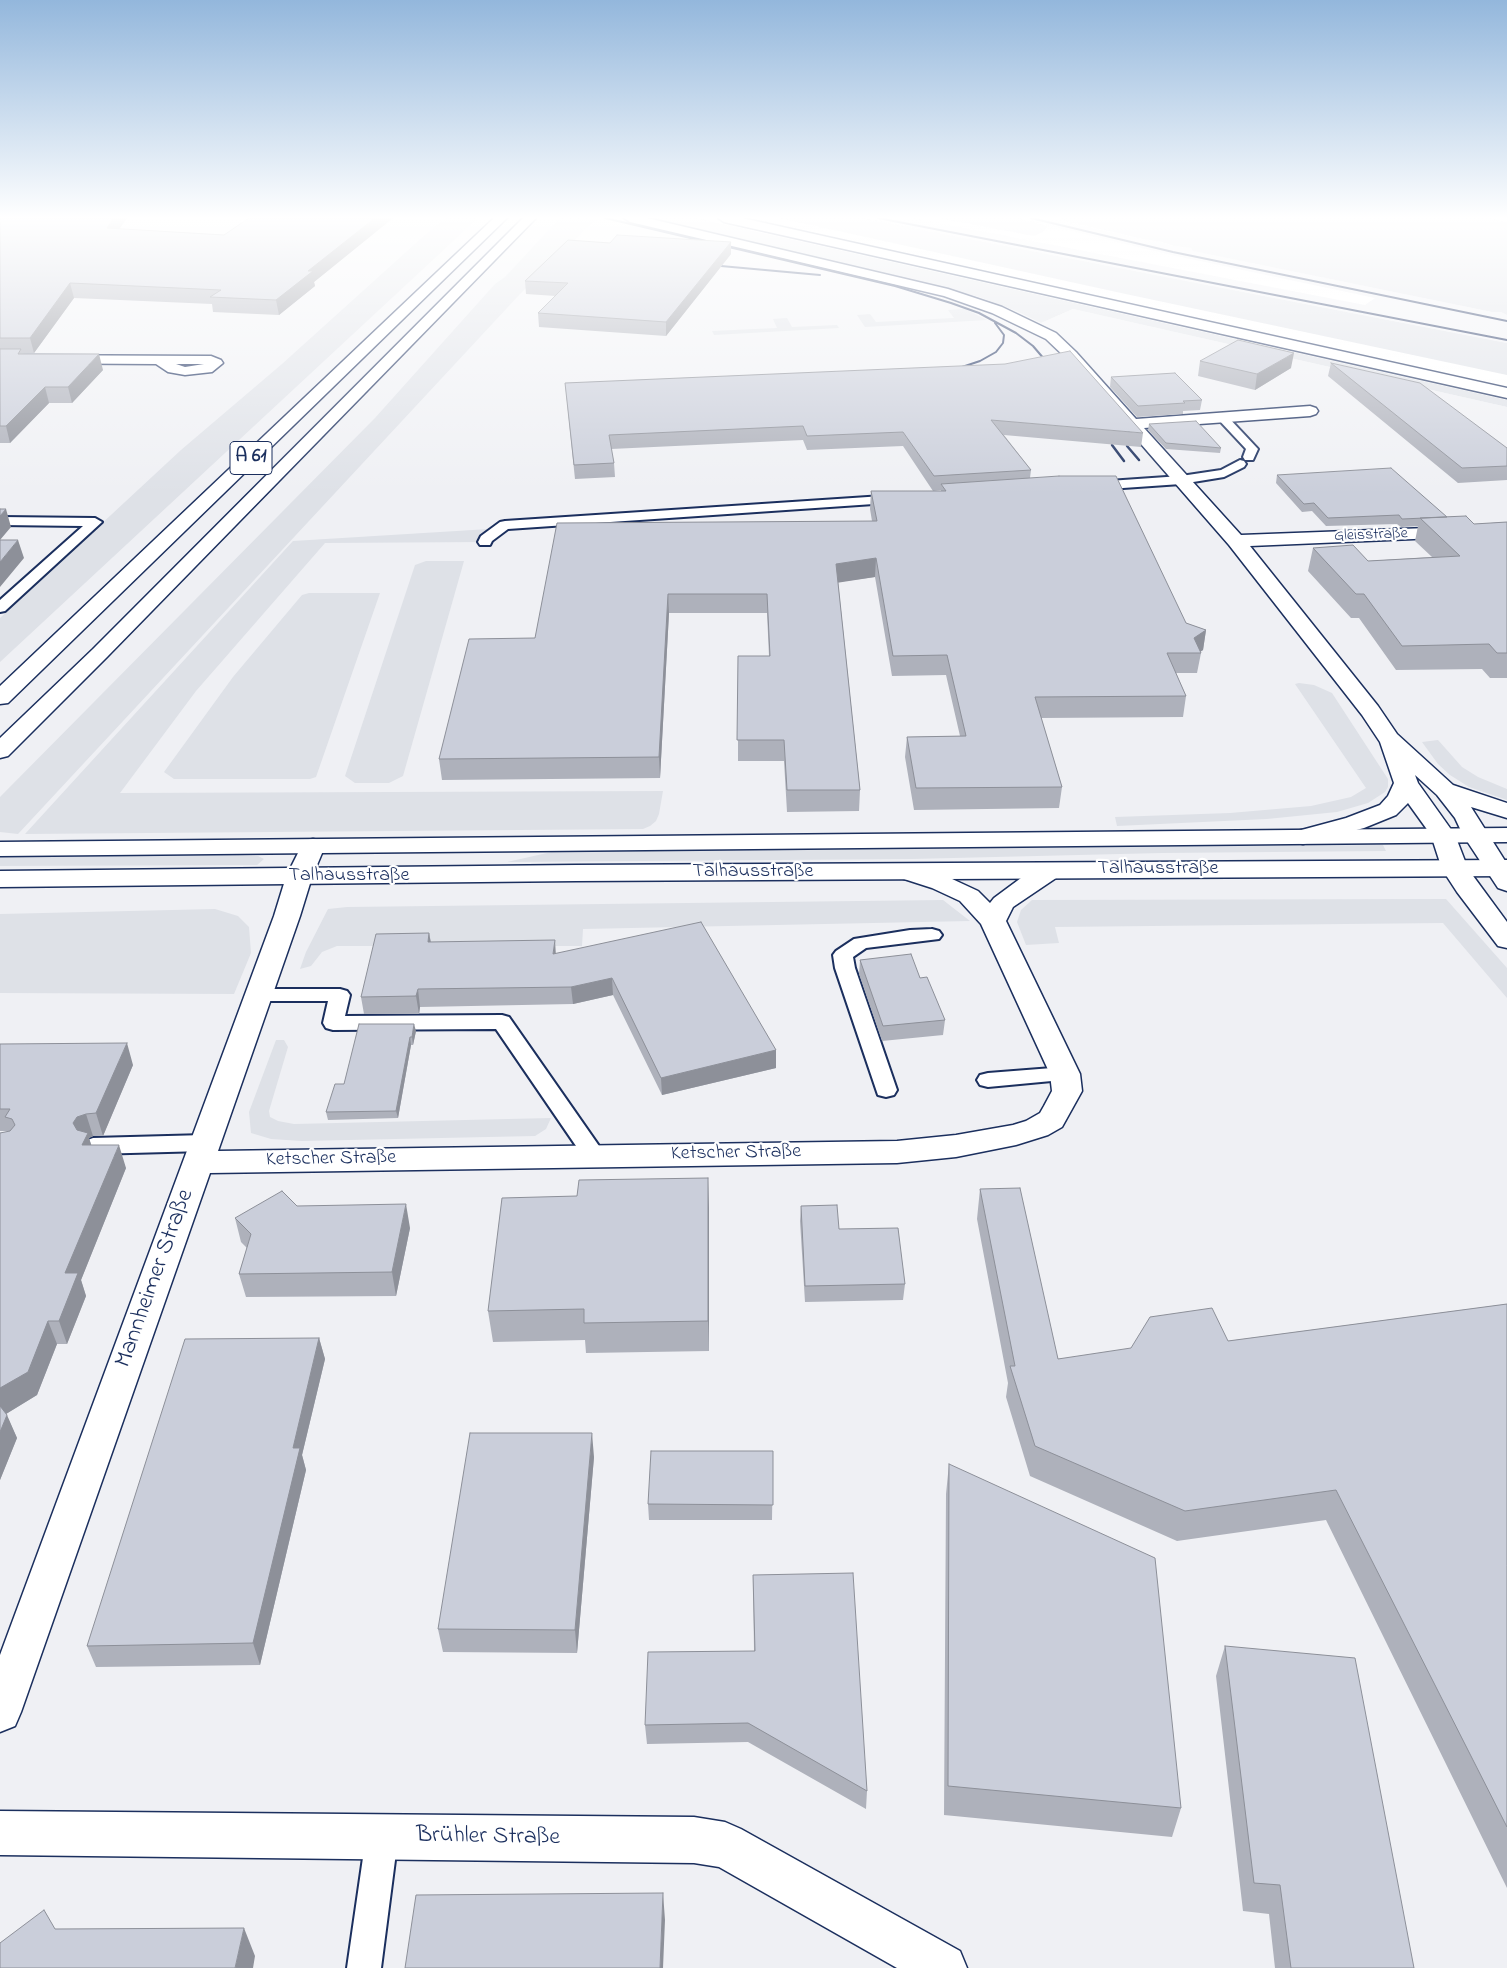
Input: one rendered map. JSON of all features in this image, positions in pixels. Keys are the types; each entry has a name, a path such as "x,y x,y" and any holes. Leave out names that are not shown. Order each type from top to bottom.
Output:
{"main road":[{"name":"A 61","path":"0,698 405,310"},
{"name":"A 61","path":"0,751 100,653 439,310"},
{"path":"998,310 1051,336 1071,355 1236,541 1370,711 1389,738 1445,790 1466,816 1475,835 1503,873"},
{"path":"1135,310 1507,393"},
{"path":"1179,310 1507,382"},
{"path":"0,359 160,360"},
{"path":"1132,424 1310,412"},
{"name":"Gleisstraße","path":"1236,541 1507,530"},
{"path":"1389,738 1406,783 1443,836 1455,869 1507,940"},
{"path":"1302,837 1355,823 1388,810 1399,800 1406,783"},
{"path":"1445,790 1507,812"},
{"name":"Talhausstraße","path":"0,849 1507,835"},
{"name":"Mannheimer Straße","path":"0,1712 202,1153 299,877 313,846"},
{"name":"Talhausstraße","path":"0,879 576,873 910,873 1455,869 1503,873"},
{"path":"993,921 1003,903 1030,882 1050,871"},
{"name":"Ketscher Straße","path":"202,1153 595,1156 897,1152 1016,1135 1037,1128 1051,1120 1067,1091 1065,1074 993,921 969,896 941,883 910,873"},
{"name":"Brühler Straße","path":"0,1834 694,1840 725,1844 943,1968"}],"lane":[{"path":"1082,487 1181,480 1224,473 1245,460 1252,449 1223,418"},
{"path":"486,542 486,539 505,525 913,498"},
{"path":"0,521 95,522 0,608"},
{"path":"886,1090 843,955 861,943 932,935"},
{"path":"258,996 340,995 334,1023 502,1022 595,1156"},
{"path":"988,1080 1065,1074"},
{"path":"92,1146 202,1153"},
{"path":"364,1968 382,1837"}],"shaded area":[{"path":"0,310 1013,310 1041,323 1071,310 1077,310 1507,407 1507,1968 0,1968"},
{"path":"342,310 379,310 0,662 0,618 181,450"},
{"path":"472,310 505,310 18,834 0,832 0,797 375,418"},
{"path":"948,310 967,310 987,320 865,327 857,315 870,314 876,322 954,318"},
{"path":"1013,310 1071,310 1041,323"},
{"path":"1077,310 1105,310 1507,400 1507,407"},
{"path":"1200,310 1336,310 1507,343 1507,375"},
{"path":"1336,310 1481,310 1501,312 1507,315 1507,343"},
{"path":"1481,310 1507,310 1507,315 1501,312"},
{"path":"787,318 792,327 837,325 839,328 714,335 712,331 777,328 773,319"},
{"path":"489,529 487,542 325,543 196,691 120,793 663,791 659,814 656,821 650,826 643,829 25,834 293,541"},
{"path":"426,561 464,561 403,776 389,783 355,783 345,776 415,565"},
{"path":"309,593 380,593 316,777 310,779 174,779 164,772 233,677 302,595"},
{"path":"1295,684 1314,685 1332,693 1388,779 1388,787 1385,792 1368,803 1337,812 1267,819 1117,826 1115,817 1230,813 1311,806 1351,797 1366,788"},
{"path":"1438,740 1462,767 1478,777 1507,789 1507,800 1469,787 1450,775 1438,764 1422,742"},
{"path":"1383,845 1386,851 1162,853 912,859 507,862 556,851"},
{"path":"258,856 264,859 257,865 0,866 0,857"},
{"path":"1446,899 1507,968 1507,998 1443,923 1055,927 1059,943 1026,945 1017,922 1021,910 1032,900"},
{"path":"943,900 970,921 583,929 582,946 337,946 322,952 311,966 300,969 306,952 328,909 347,907"},
{"path":"215,909 238,916 249,927 251,953 234,994 0,993 0,914"},
{"path":"276,1040 284,1040 288,1047 269,1111 270,1117 278,1121 294,1124 551,1118 546,1129 535,1136 302,1141 271,1139 251,1133 249,1112"}],"building":[{"path":"0,310 50,310 30,338 0,338"},
{"path":"541,310 676,310 666,322 538,313"},
{"path":"1238,340 1294,353 1257,374 1200,361"},
{"path":"0,349 21,349 18,354 99,354 68,387 45,387 6,426 0,426"},
{"path":"1070,351 1143,433 991,420 1031,470 934,476 903,432 807,436 803,426 609,435 614,463 574,465 565,383 1005,364"},
{"path":"1331,363 1420,383 1507,448 1507,466 1462,468"},
{"path":"1175,373 1202,400 1138,406 1111,377"},
{"path":"1196,421 1221,448 1166,443 1149,424"},
{"path":"1391,468 1447,517 1402,519 1399,515 1328,518 1314,503 1304,504 1277,475"},
{"path":"1059,476 1116,476 1186,623 1206,630 1194,638 1201,653 1167,653 1186,696 1035,697 1062,787 916,788 907,737 966,736 947,655 893,656 876,558 836,564 860,790 787,790 784,740 737,740 738,656 770,656 767,594 668,594 659,757 439,759 469,639 535,638 557,523 877,521 871,491 946,491 941,484"},
{"path":"0,509 6,509 0,516"},
{"path":"1466,516 1474,524 1507,522 1507,653 1497,653 1489,644 1402,646 1364,594 1356,594 1313,548 1353,545 1368,561 1460,556 1420,518"},
{"path":"0,540 18,540 0,562"},
{"path":"701,922 776,1050 661,1078 612,978 571,987 418,989 416,996 361,997 376,934 429,933 428,942 555,940 553,954"},
{"path":"911,954 920,978 927,977 945,1020 883,1026 860,960"},
{"path":"359,1024 414,1024 396,1111 326,1112 335,1084 344,1084"},
{"path":"127,1043 96,1113 77,1117 73,1123 77,1130 88,1133 82,1145 119,1145 65,1273 78,1273 59,1321 48,1321 28,1372 0,1388 0,1133 10,1131 15,1125 12,1119 5,1117 10,1109 0,1109 0,1044"},
{"path":"708,1178 708,1321 584,1323 584,1309 488,1311 502,1198 577,1196 579,1180"},
{"path":"1020,1188 1058,1359 1131,1348 1150,1317 1212,1308 1228,1341 1507,1304 1507,1827 1336,1490 1185,1511 1035,1446 1010,1366 1015,1366 980,1189"},
{"path":"282,1191 297,1206 406,1204 392,1272 239,1274 251,1234 235,1218"},
{"path":"837,1205 839,1229 898,1228 905,1284 805,1286 801,1206"},
{"path":"319,1338 293,1448 300,1448 253,1643 87,1646 185,1339"},
{"path":"0,1406 7,1415 0,1432"},
{"path":"470,1433 592,1433 575,1630 438,1629"},
{"path":"651,1451 773,1451 773,1505 648,1504"},
{"path":"949,1464 1155,1558 1181,1808 948,1786"},
{"path":"853,1573 867,1791 748,1723 645,1725 648,1652 755,1651 753,1575"},
{"path":"1225,1646 1355,1658 1414,1968 1291,1968 1280,1885 1254,1883"},
{"path":"663,1893 660,1968 405,1968 416,1895"},
{"path":"44,1910 55,1929 244,1928 235,1968 0,1968 0,1943"}],"railway":[{"path":"970,310 1016,333 1033,346 1051,367"},
{"path":"1352,310 1507,340"},
{"path":"1453,310 1507,321"},
{"path":"954,370 980,361 996,352 1003,343 1004,335 995,323"},
{"path":"1112,445 1124,461"},
{"path":"1127,446 1139,460"}]}
